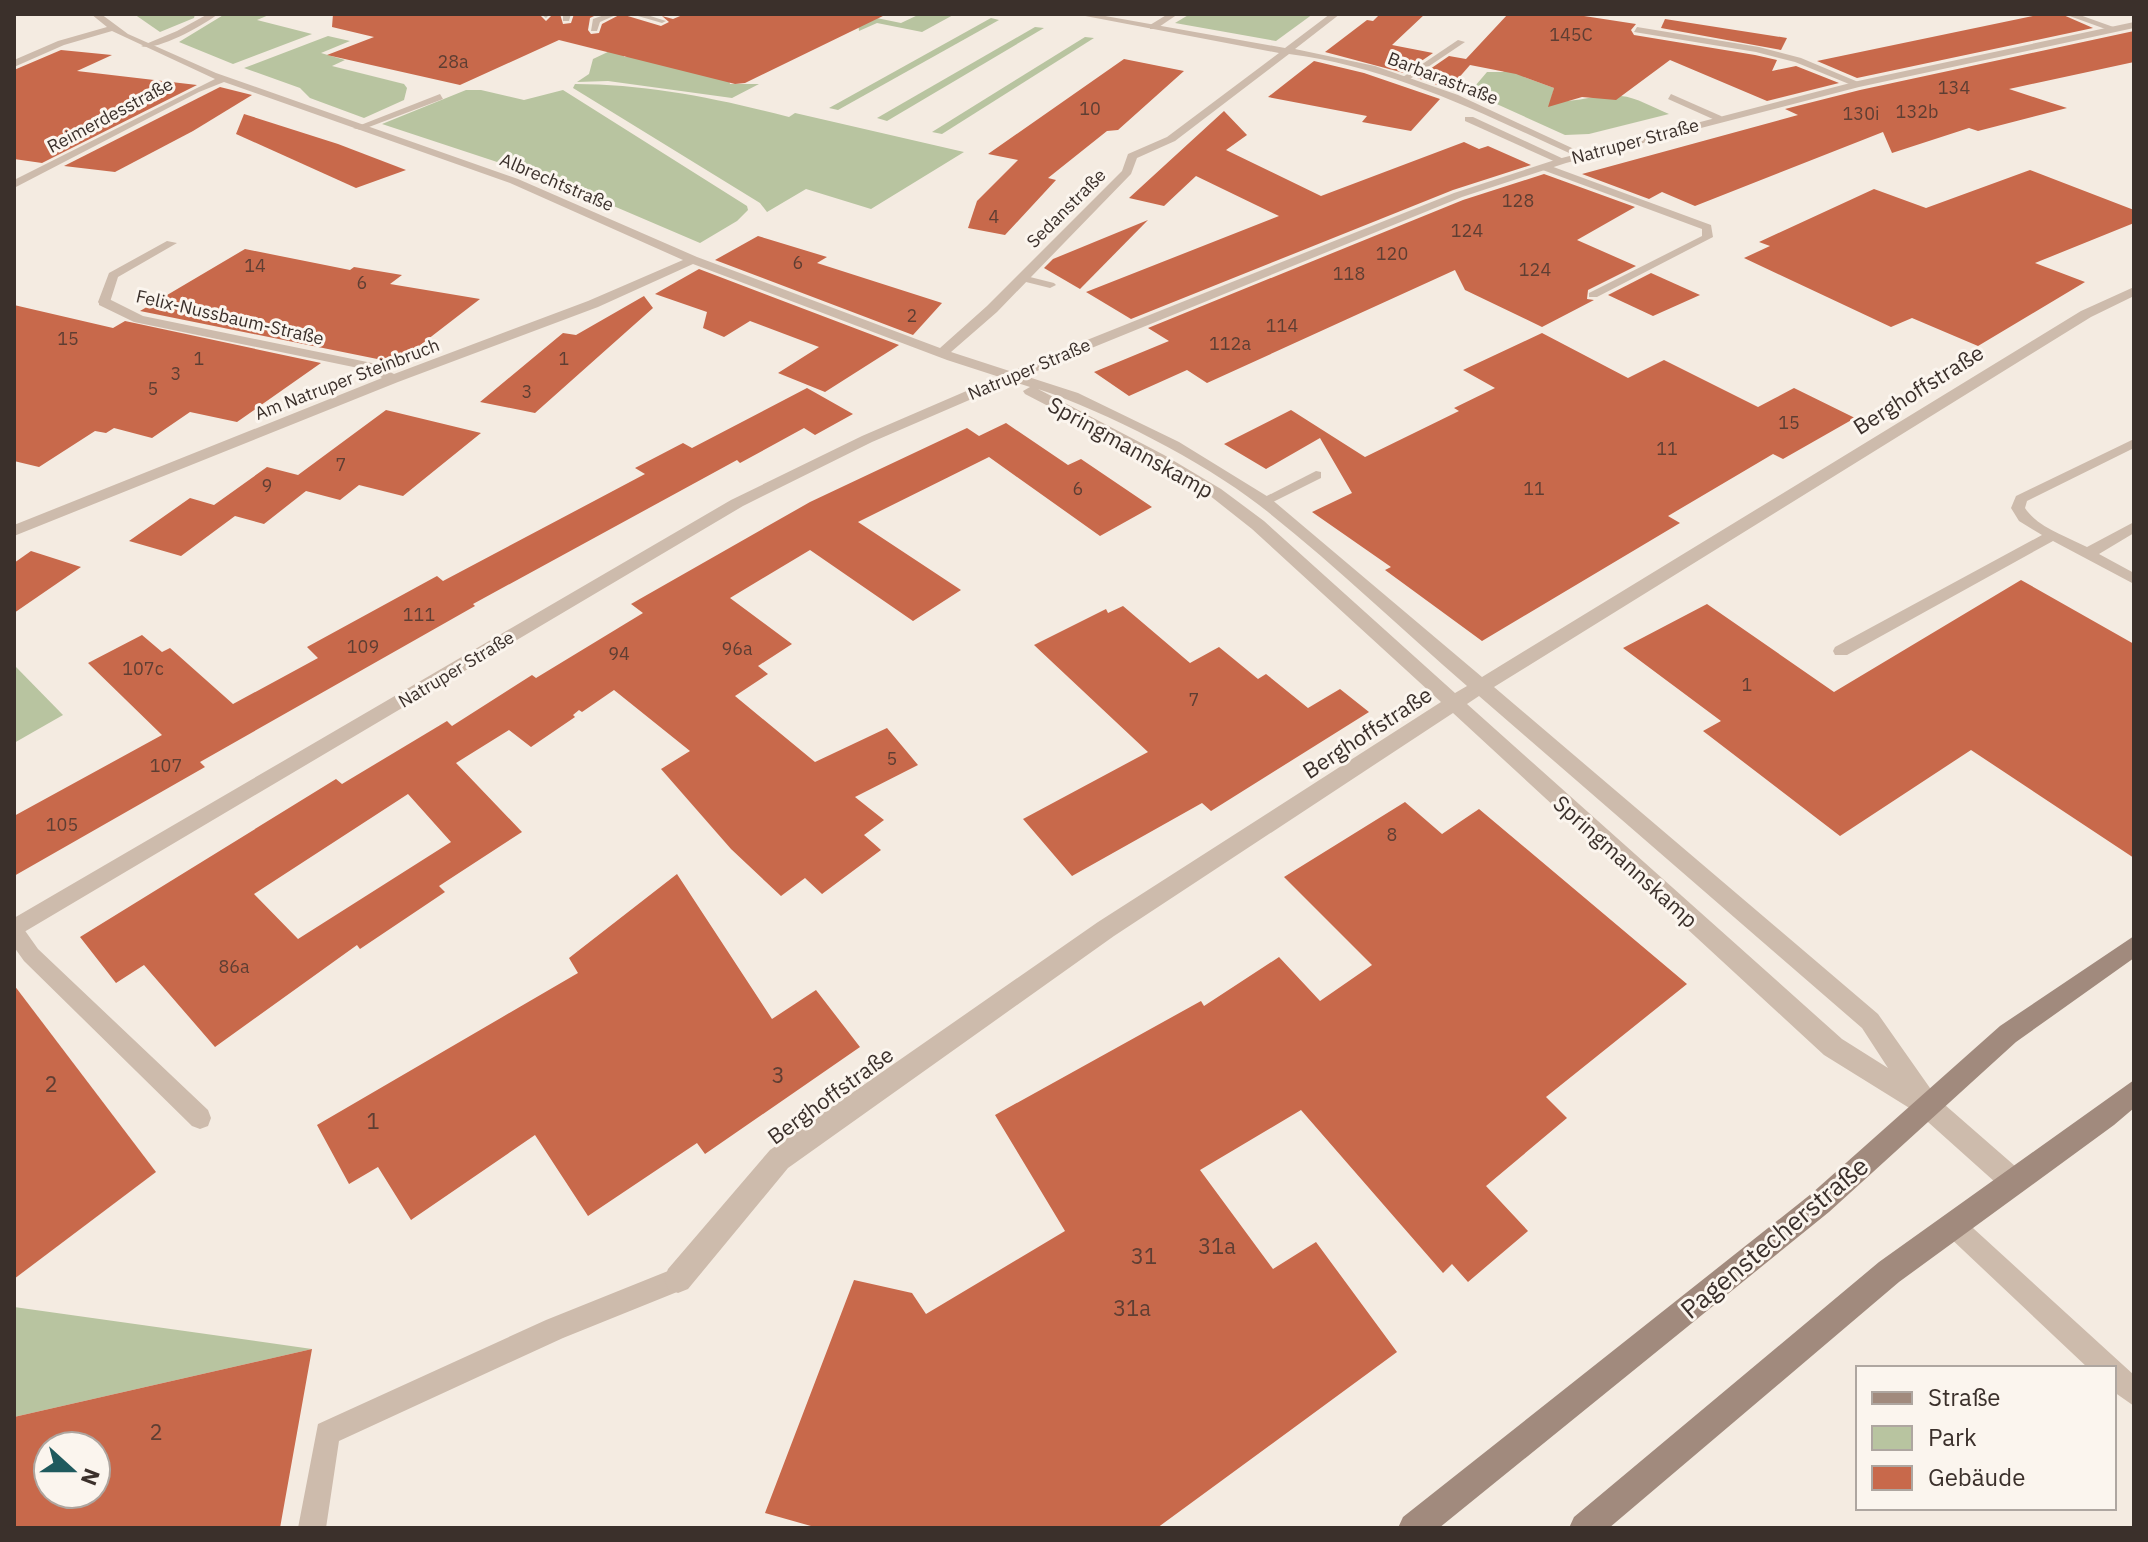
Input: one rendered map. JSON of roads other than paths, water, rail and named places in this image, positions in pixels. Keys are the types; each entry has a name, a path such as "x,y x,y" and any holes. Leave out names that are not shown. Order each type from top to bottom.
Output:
{"main road":[{"name":"Pagenstecherstraße","path":"1414,1528 1820,1203 2008,1034 2134,946"},
{"path":"1585,1528 1889,1272 2105,1117 2134,1092"}],"street":[{"name":"Albrechtstraße","path":"95,14 145,46 223,79 514,181 693,260 1009,378"},
{"name":"Barbarastraße","path":"1079,14 1325,56 1404,79 1487,111 1582,155"},
{"path":"1153,27 1174,14"},
{"name":"Sedanstraße","path":"942,353 957,343 1127,172 1132,156 1171,139 1336,14"},
{"path":"2068,14 2114,29"},
{"path":"1645,20 1637,30 1756,49 1798,60 1858,84"},
{"name":"Natruper Straße","path":"14,930 737,503 867,439 1009,378 1458,195 1562,161 1858,84 2134,25"},
{"path":"14,64 61,43 113,28"},
{"name":"Barbarastraße","path":"1285,51 1416,97"},
{"name":"Reimerdesstraße","path":"14,185 195,90 223,79"},
{"name":"Barbarastraße","path":"1453,112 1562,161"},
{"name":"Am Natruper Steinbruch","path":"14,531 393,379 593,304 693,260"},
{"name":"Berghoffstraße","path":"678,1279 779,1159 1106,929 1454,703 2086,314 2134,291"},
{"name":"Felix-Nussbaum-Straße","path":"104,302 139,319 372,367 393,379"},
{"name":"Springmannskamp","path":"1009,378 1073,396 1174,445 1264,501 1870,1021 1928,1106"},
{"name":"Springmannskamp","path":"1009,378 1053,405 1159,458 1215,492 1258,525 1833,1047 1928,1106 2014,1182"}],"lane":[{"path":"145,46 180,33 214,14"},
{"path":"594,29 596,21 614,14"},
{"path":"635,14 662,21"},
{"path":"1404,79 1461,42"},
{"path":"358,128 440,97"},
{"path":"1671,97 1718,118"},
{"path":"1544,167 1707,227 1708,237 1593,295"},
{"name":"Felix-Nussbaum-Straße","path":"104,302 113,275 171,243"},
{"path":"1022,278 1050,285"},
{"path":"2134,443 2021,499 2018,508 2024,518 2134,579"},
{"path":"1264,501 1316,475"},
{"path":"2087,554 2134,527"},
{"path":"1841,651 2053,535"},
{"path":"14,930 31,955 200,1118"},
{"path":"1954,1226 2105,1366"},
{"path":"312,1528 327,1433 555,1329 678,1279"},
{"path":"2116,1376 2134,1393"}]}
